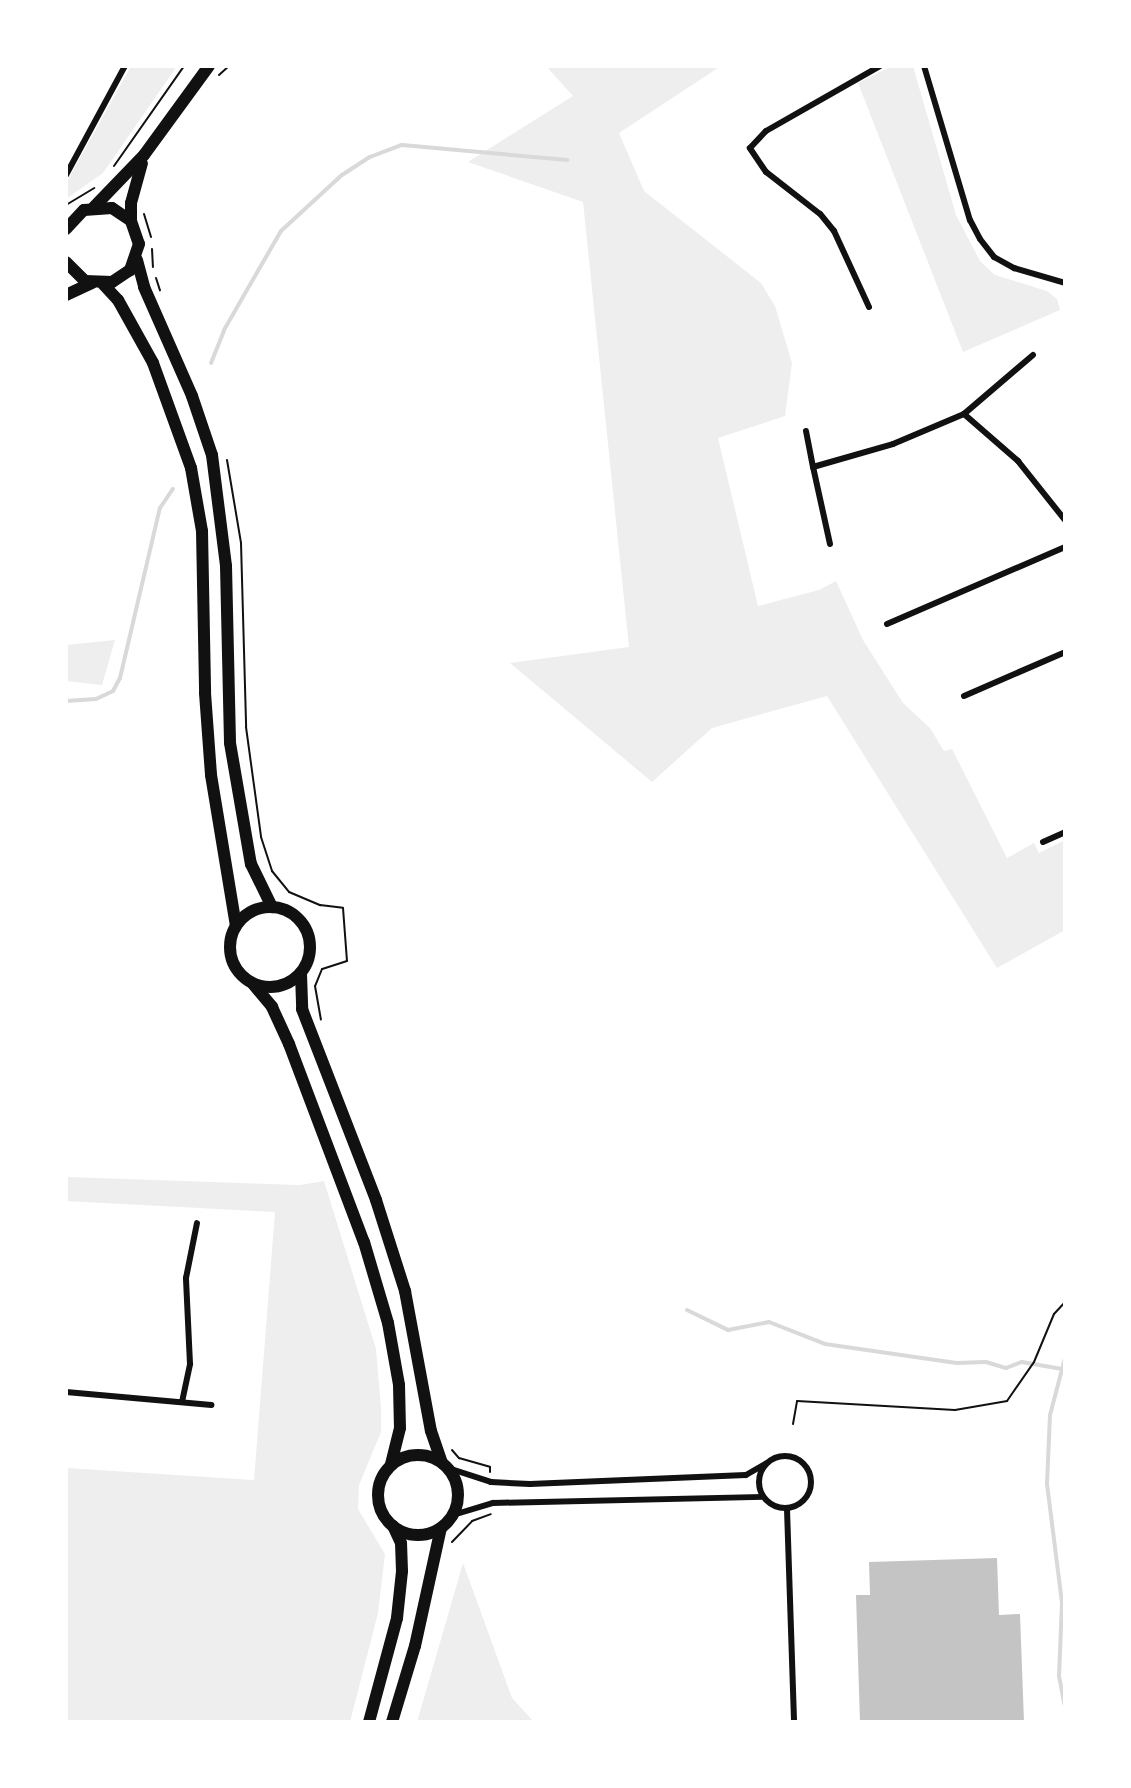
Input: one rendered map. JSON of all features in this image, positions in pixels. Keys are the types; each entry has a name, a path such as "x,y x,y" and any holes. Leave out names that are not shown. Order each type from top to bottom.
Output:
{"main road":[{"path":"66,229 75,216 94,207 144,155 209,66"},
{"path":"144,155 131,203 131,221 138,236 137,260 144,287 192,396 212,455 226,566 230,743 251,864 272,907"},
{"path":"94,207 112,208 131,221"},
{"path":"66,295 98,283 121,278 137,260"},
{"path":"66,262 79,278 98,283 118,300 153,363 191,468 202,531 205,693 211,775 236,926 230,955 238,971 253,984 272,1007 289,1044 364,1242 388,1323 399,1385 400,1428 391,1466 380,1484 378,1496 381,1509 401,1543 398,1606 369,1722"},
{"path":"236,926 254,910 272,907 294,914 307,928 311,948 301,974 302,1009 376,1200 405,1291 431,1431 458,1494 453,1515 441,1528 415,1646 392,1722"},
{"path":"253,984 282,986 301,974"},
{"path":"391,1466 416,1455 445,1465"},
{"path":"393,1526 415,1535 441,1528"}],"street":[{"path":"66,175 125,66"},
{"path":"869,307 834,231 820,214 766,172 750,148 766,131 880,66"},
{"path":"924,66 970,220 980,239 994,257 1014,268 1065,283"},
{"path":"813,467 893,444 964,414 1033,355"},
{"path":"964,414 1018,461 1065,520"},
{"path":"806,431 830,544"},
{"path":"887,624 1065,547"},
{"path":"964,696 1065,652"},
{"path":"1043,842 1065,832"},
{"path":"182,1402 190,1364 186,1278 197,1224"},
{"path":"66,1392 211,1405"},
{"path":"445,1465 491,1482 530,1484 746,1475 767,1463 792,1457 810,1472 808,1496 787,1509 773,1506 763,1497 759,1479 767,1463"},
{"path":"453,1515 493,1503 763,1497"},
{"path":"787,1509 794,1722"}],"path":[{"path":"107,173 184,66"},
{"path":"213,80 229,66"},
{"path":"66,205 101,180"},
{"path":"141,206 151,235 153,269 163,298"},
{"path":"225,455 241,543 246,727 261,837 272,871 289,892 320,905 343,908 347,961 322,969 315,986 322,1029"},
{"path":"793,1424 797,1401 955,1410 1006,1401 1034,1362 1054,1314 1065,1302"},
{"path":"446,1444 459,1458 490,1467 491,1482"},
{"path":"449,1550 460,1532 472,1521 491,1516 493,1503"}],"shaded area":[{"path":"131,66 177,66 103,173 66,199 66,183"},
{"path":"546,66 721,66 619,133 644,191 761,283 775,306 792,363 785,416 718,438 758,606 819,590 836,581 863,640 903,703 930,728 944,751 952,749 1007,858 1034,843 1039,853 1065,840 1065,930 997,968 827,696 712,728 652,782 510,663 629,647 583,202 468,162 573,96"},
{"path":"892,66 913,66 956,215 980,261 995,275 1047,291 1057,299 1060,310 963,352 858,83"},
{"path":"115,640 102,685 66,681 66,645"},
{"path":"66,1177 300,1185 324,1181 376,1349 381,1408 381,1432 359,1485 358,1509 385,1554 378,1613 350,1722 66,1722 66,1468 254,1480 275,1212 66,1201"},
{"path":"463,1563 512,1698 534,1722 417,1722"}],"building":[{"path":"997,1558 999,1615 1020,1614 1024,1722 860,1722 856,1595 870,1595 869,1562"}],"waterway":[{"path":"211,363 224,330 281,231 342,175 370,157 402,145 567,160"},
{"path":"66,701 96,699 113,691 120,678 160,508 173,489"},
{"path":"687,1310 728,1330 769,1322 825,1344 957,1363 986,1362 1006,1368 1022,1362 1060,1369"},
{"path":"1065,1358 1050,1415 1047,1484 1062,1602 1059,1676 1065,1706"}]}
